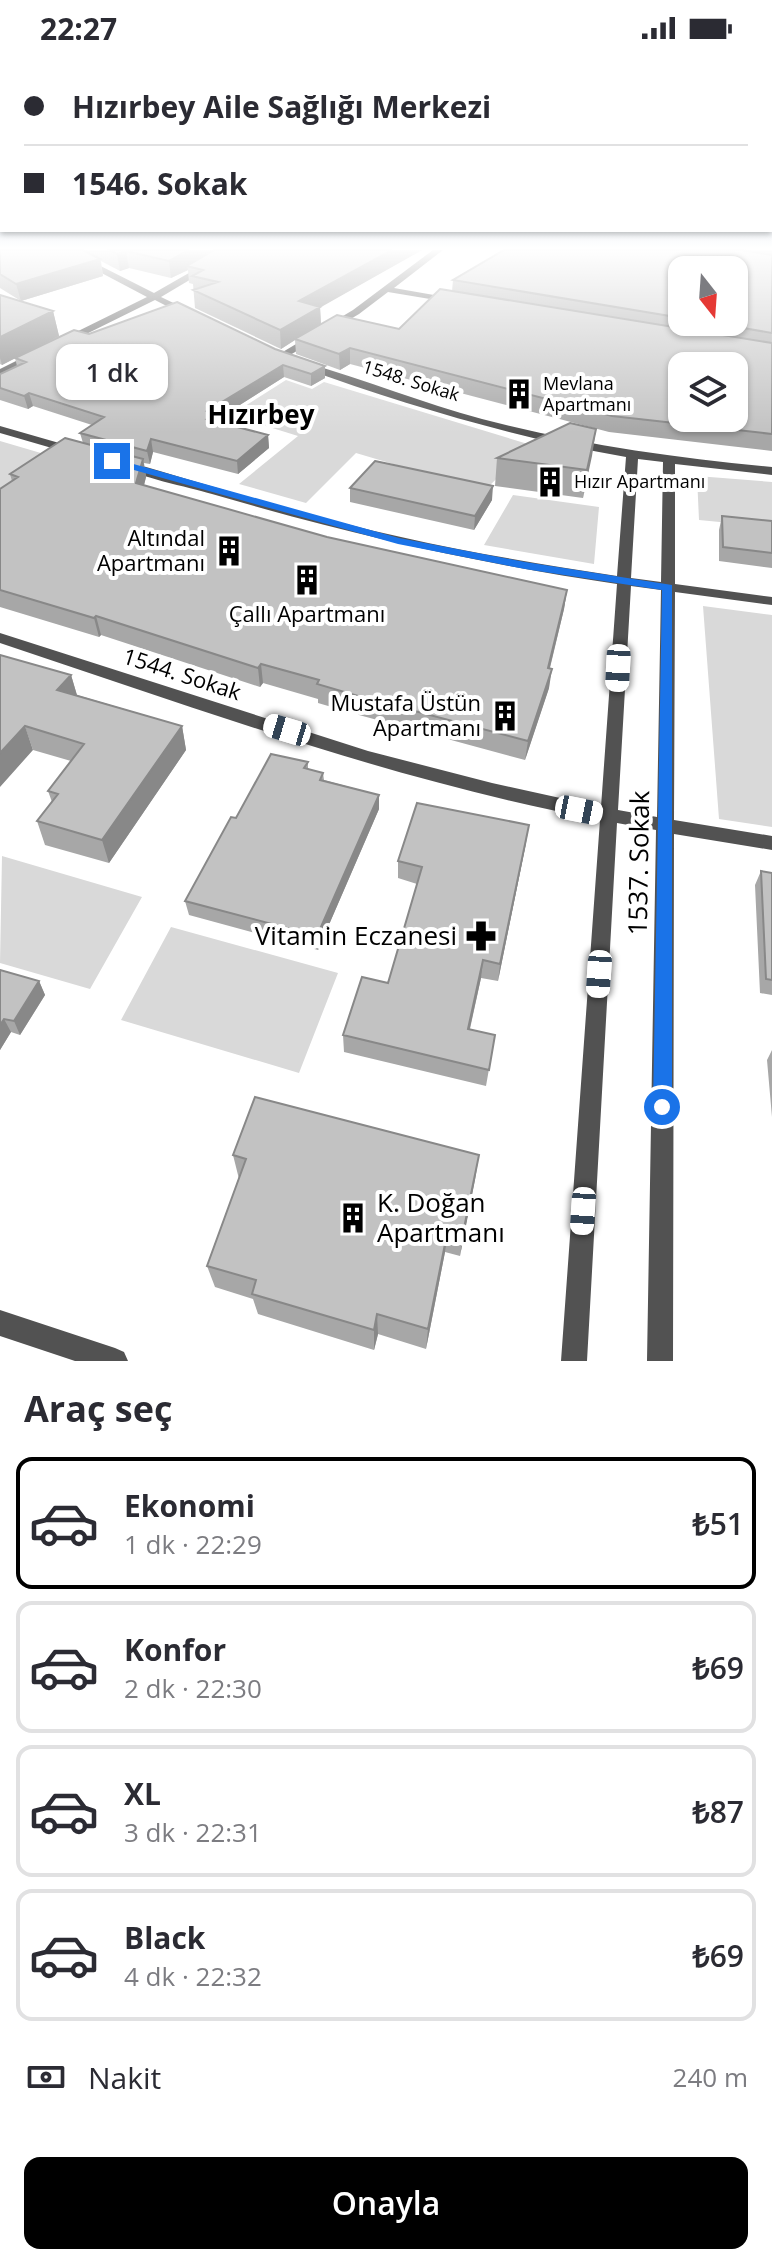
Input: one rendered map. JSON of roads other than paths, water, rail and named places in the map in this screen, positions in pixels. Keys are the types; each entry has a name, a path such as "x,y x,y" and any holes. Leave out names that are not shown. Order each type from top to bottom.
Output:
{"street":[{"path":"0,373 126,311"},
{"path":"183,311 198,318"},
{"name":"1548. Sokak","path":"352,311 277,354 365,386 513,430 632,457 772,471"},
{"path":"0,429 89,454"},
{"name":"1537. Sokak","path":"574,1361 632,457"},
{"path":"104,458 398,541 623,581 772,601"},
{"name":"1537. Sokak","path":"660,1361 669,462"},
{"name":"1544. Sokak","path":"0,638 423,771 518,797 772,843"},
{"path":"0,1323 115,1361"}],"place":[{"name":"Mevlana Apartmanı","path":"519,394"},
{"name":"Hızır Apartmanı","path":"550,482"},
{"name":"Altındal Apartmanı","path":"229,551"},
{"name":"Çallı Apartmanı","path":"307,580"},
{"name":"Mustafa Üstün Apartmanı","path":"505,716"},
{"name":"Vitamin Eczanesi","path":"481,936"},
{"name":"K. Doğan Apartmanı","path":"353,1218"}],"district":[{"name":"Hızırbey","path":"261,415"}]}
